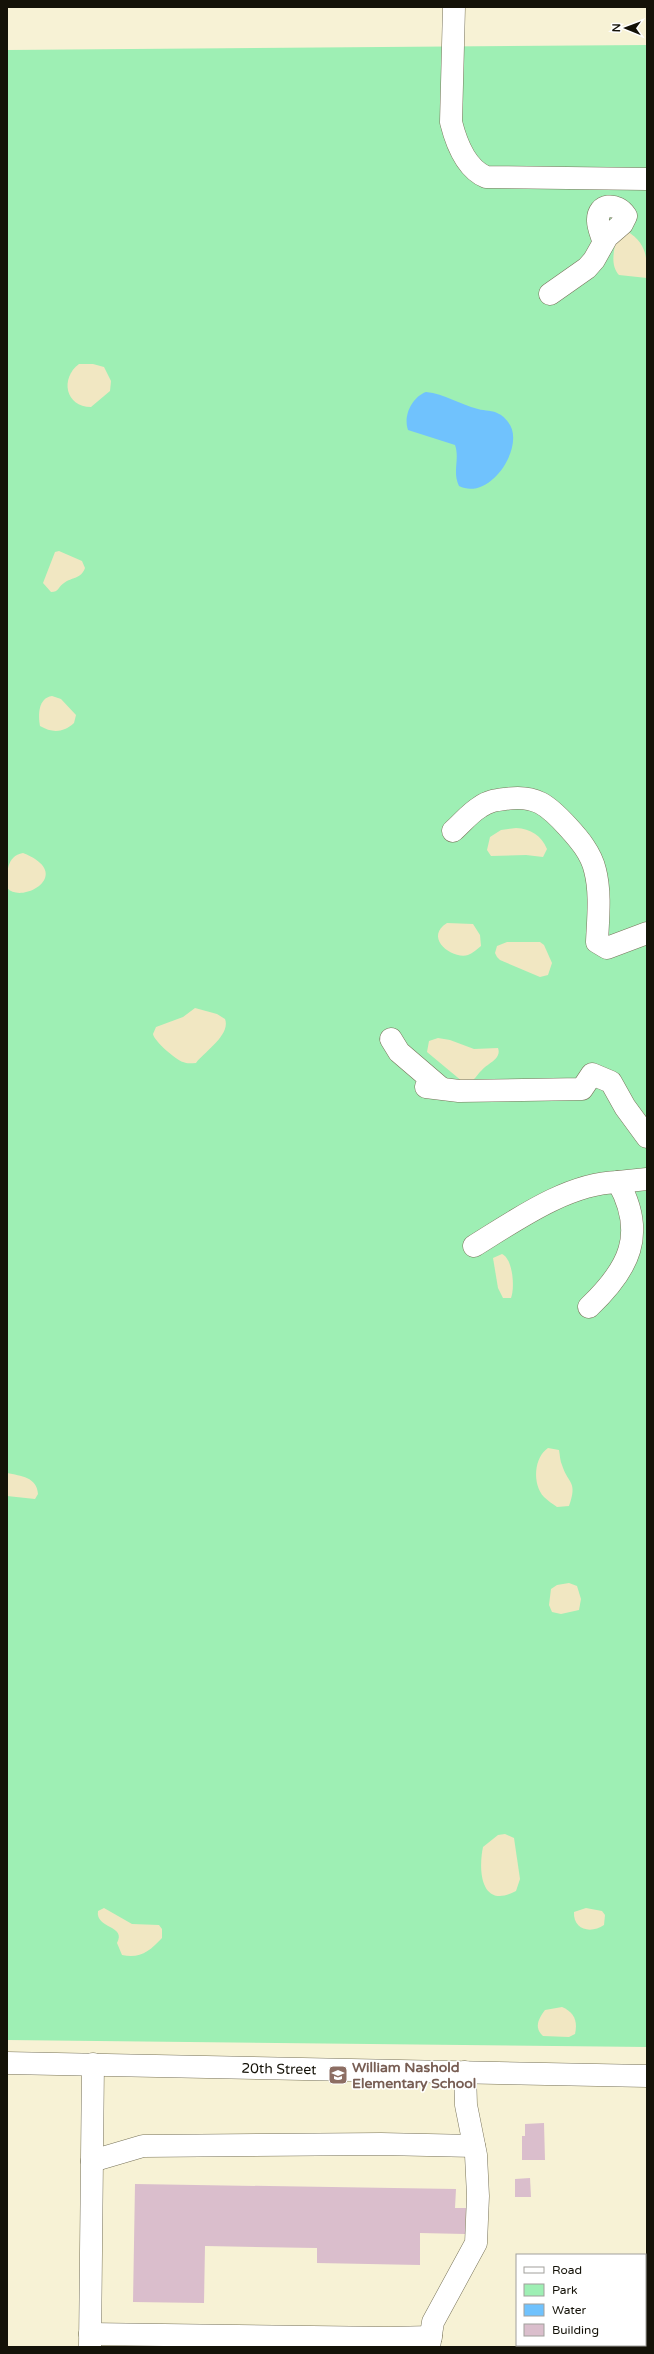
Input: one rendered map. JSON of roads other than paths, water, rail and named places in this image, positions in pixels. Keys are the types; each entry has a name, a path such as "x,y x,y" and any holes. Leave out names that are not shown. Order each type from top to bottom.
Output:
{"street":[{"path":"454,7 451,122 455,140 469,162 480,174 486,177 647,179"},
{"path":"550,294 574,278 594,260 602,243 622,224 626,216 621,208 613,205 604,208 598,215 598,222 603,240"},
{"path":"453,831 473,812 488,802 519,797 528,797 540,802 551,810 580,840 595,869 597,885 598,942 607,948 647,933"},
{"path":"391,1039 399,1052 433,1088 459,1090 582,1089 592,1074 611,1082 625,1107 647,1137"},
{"path":"474,1246 572,1191 603,1182 647,1179"},
{"path":"589,1308 608,1289 631,1252 633,1230 627,1198 618,1182"},
{"name":"20th Street","path":"7,2063 647,2076"},
{"path":"93,2064 90,2341 389,2338 430,2342 433,2322 476,2243 478,2196 474,2146 466,2106 465,2072"},
{"path":"92,2160 143,2146 381,2144 474,2146"}],"water":[{"path":"426,392 433,393 478,409 494,412 501,415 507,421 513,432 513,444 509,457 502,469 493,479 482,486 471,489 459,486 456,476 457,455 455,445 408,430 407,419 410,408 421,394"}],"place":[{"name":"William Nashold Elementary School","path":"338,2075"}]}
